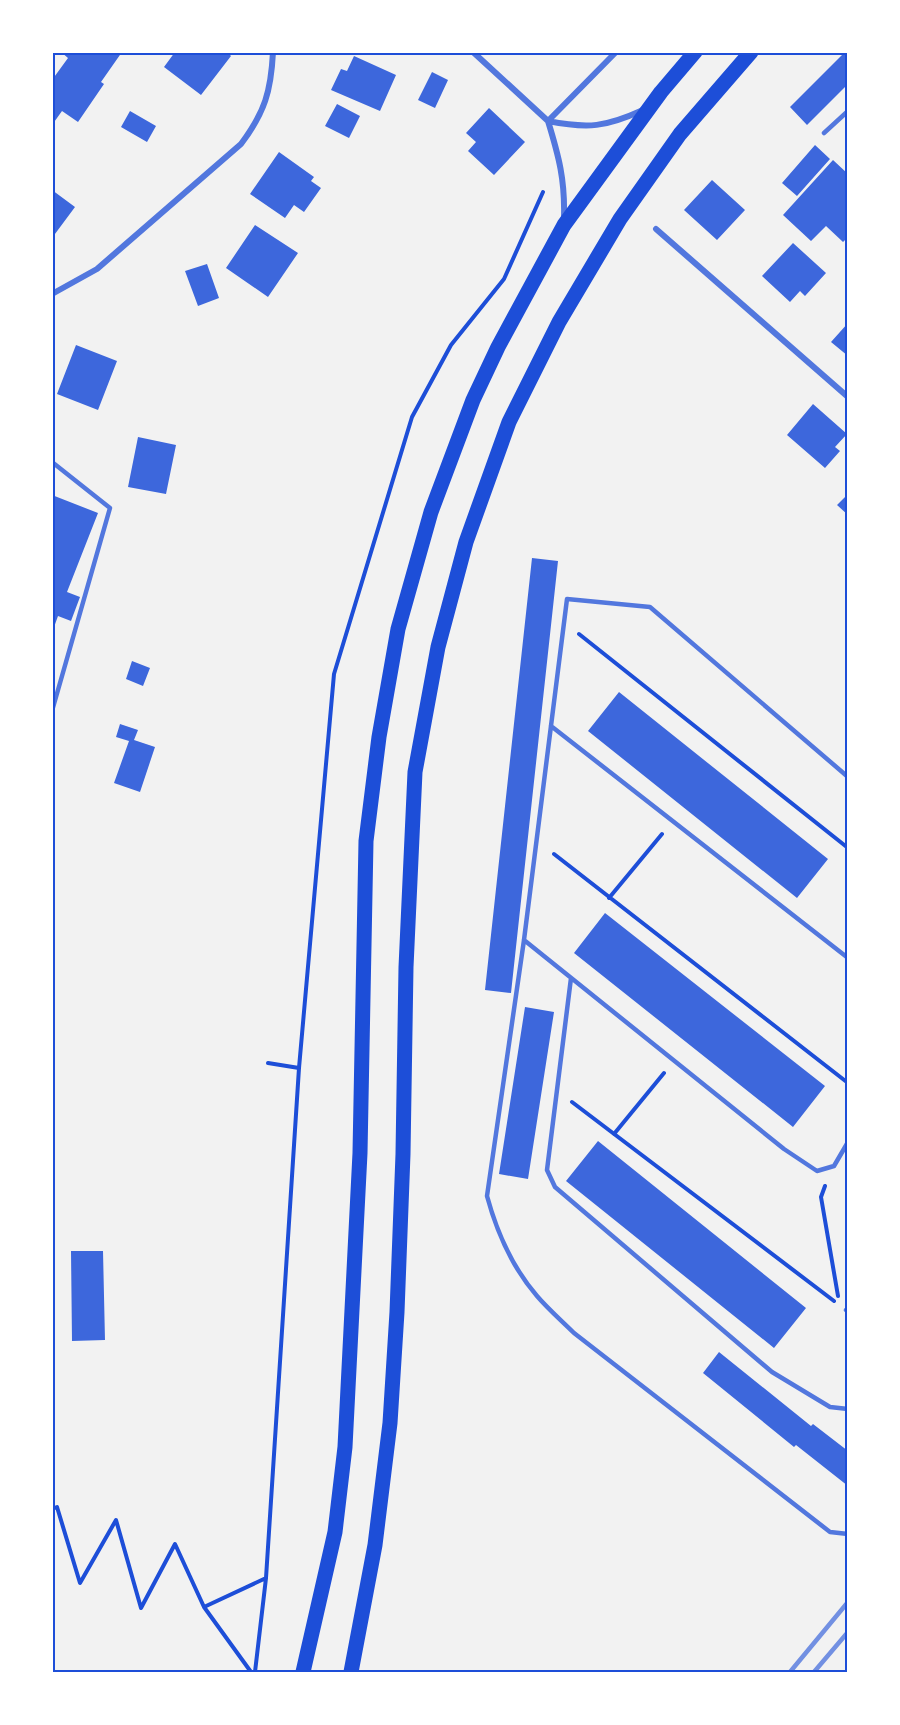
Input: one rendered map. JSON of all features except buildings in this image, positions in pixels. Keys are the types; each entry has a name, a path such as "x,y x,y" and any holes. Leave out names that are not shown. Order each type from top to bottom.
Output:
{"main road":[{"path":"303,1672 335,1532 345,1447 360,1153 366,841 379,737 396,640 431,512 473,400 533,280 564,225 650,106 695,52"},
{"path":"351,1672 375,1545 390,1423 397,1312 403,1154 406,968 415,772 438,647 466,542 509,423 559,322 620,219 680,134 752,52"}],"street":[{"path":"52,294 98,269 241,144 255,125 262,110 272,80 273,52"},
{"path":"473,52 548,121 565,188 564,225"},
{"path":"548,121 616,52"},
{"path":"548,121 594,127 621,120 650,106"},
{"path":"656,229 848,398"}],"lane":[{"path":"824,133 848,111"},
{"path":"52,462 110,508 52,711"},
{"path":"848,777 650,606 567,599 524,940 487,1196 495,1226 512,1261 537,1296 574,1332 830,1532 848,1534"},
{"path":"551,726 848,958"},
{"path":"524,940 784,1149 817,1171 834,1166 848,1142"},
{"path":"572,978 547,1170 555,1187 772,1372 830,1407 848,1409"}],"path":[{"path":"564,623 848,848"},
{"path":"609,898 672,821"},
{"path":"536,841 848,1083"},
{"path":"614,1134 674,1061"},
{"path":"268,1063 299,1068"},
{"path":"557,1090 847,1311"},
{"path":"834,1166 821,1197 839,1304 847,1311"},
{"path":"52,1509 57,1507 80,1582 116,1520 141,1608 175,1544 204,1607 251,1672"},
{"path":"204,1607 266,1578"}],"railway":[{"path":"790,1672 848,1602"},
{"path":"814,1672 848,1632"}]}
